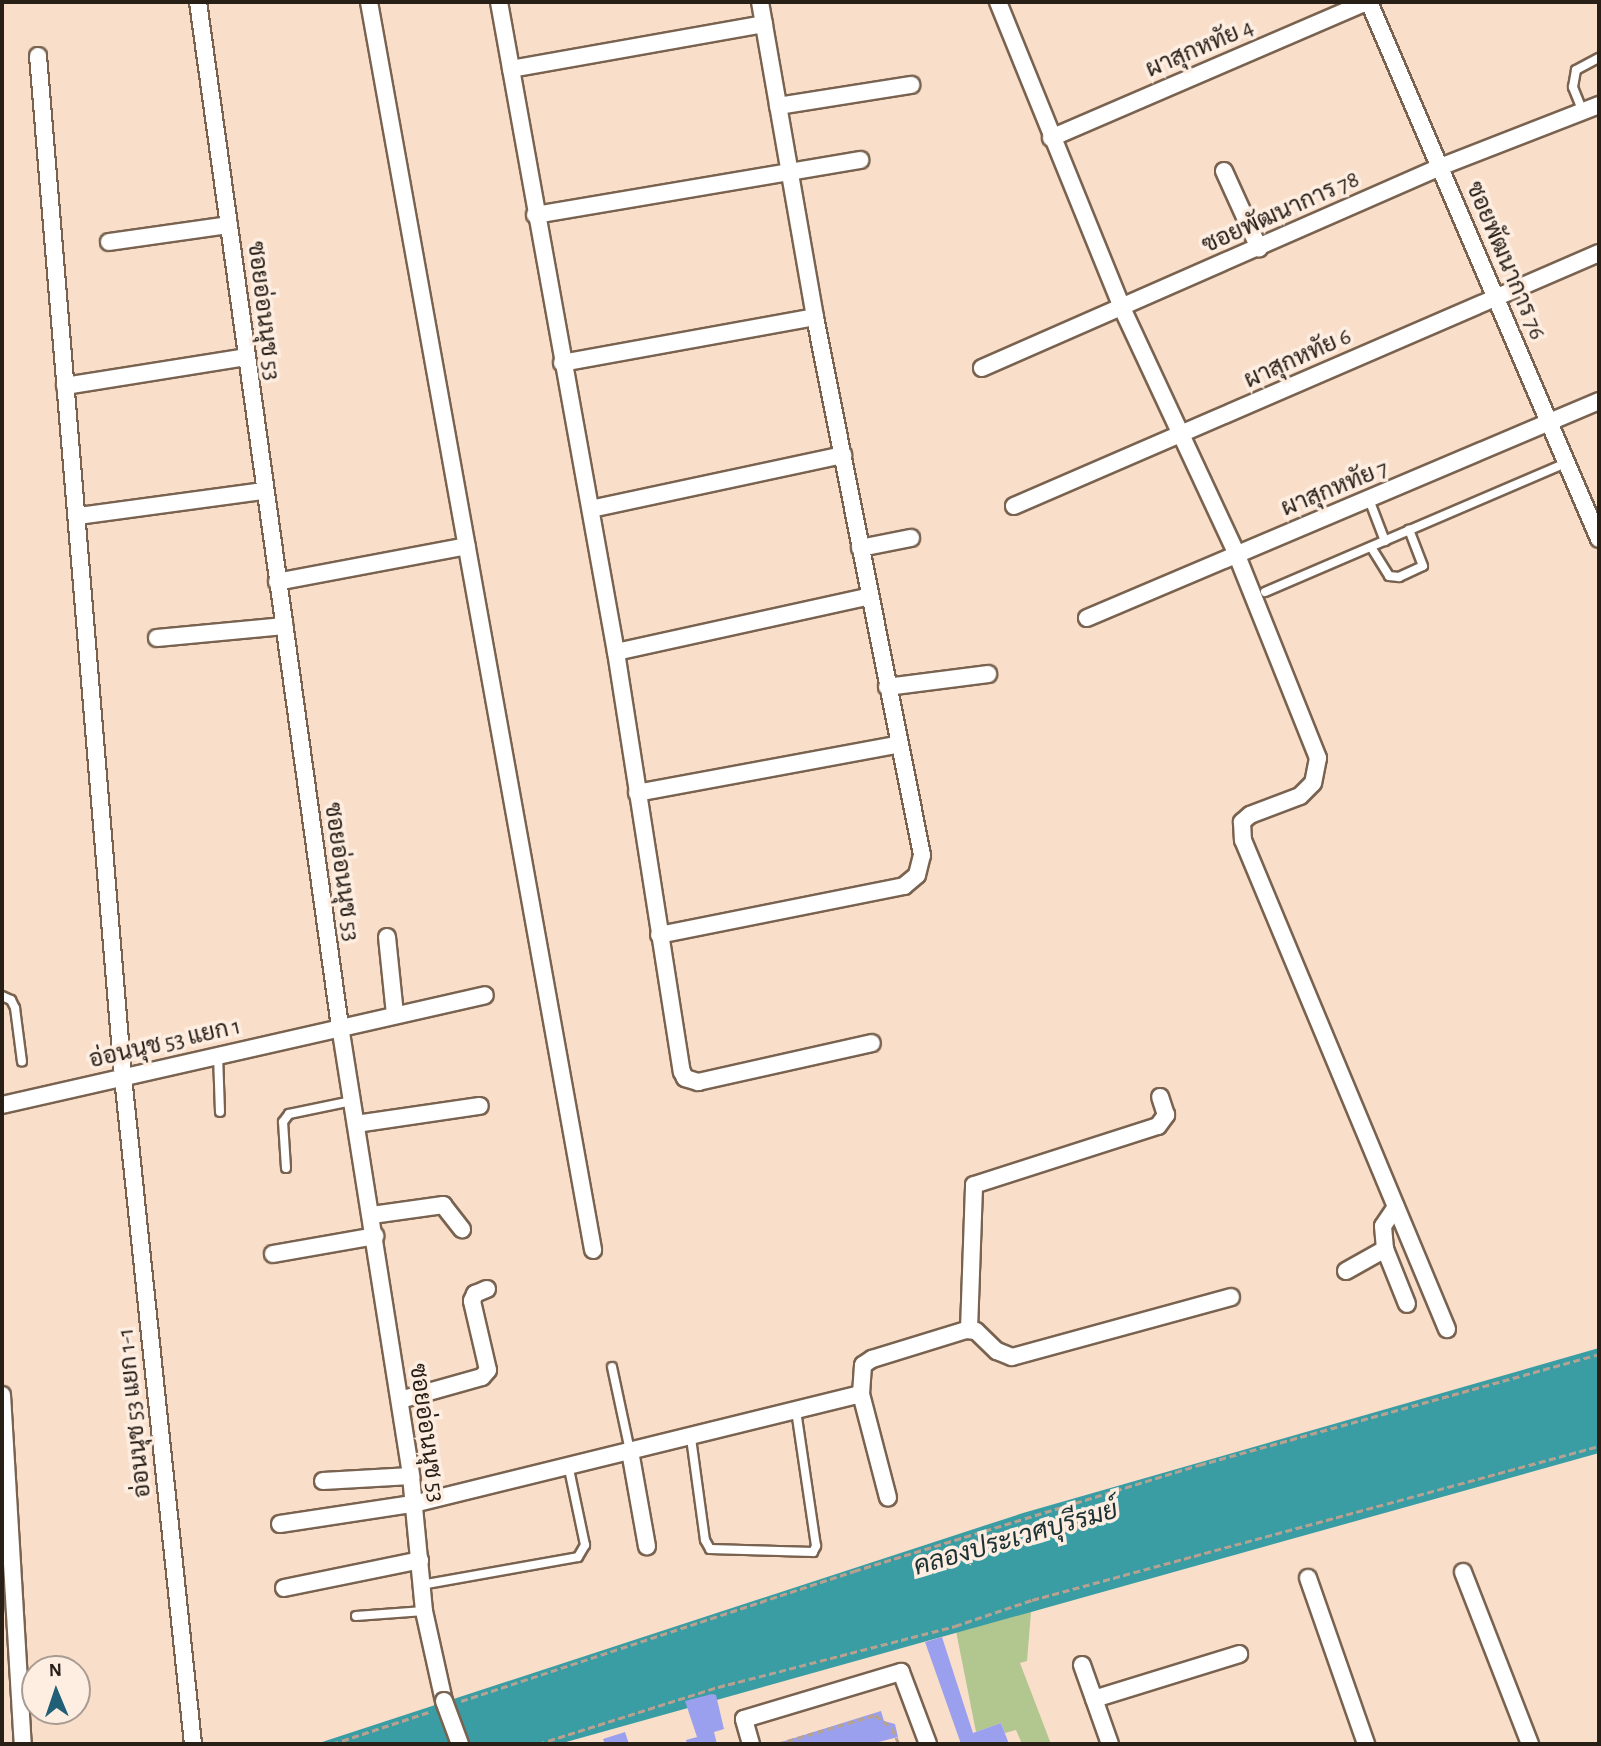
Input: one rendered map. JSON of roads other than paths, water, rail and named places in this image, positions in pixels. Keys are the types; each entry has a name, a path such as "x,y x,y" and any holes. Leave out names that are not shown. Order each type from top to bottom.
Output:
{"street":[{"name":"ซอยอ่อนนุช 53","path":"198,2 263,491 340,1026 376,1236 411,1476 424,1611 444,1701 460,1744"},
{"path":"369,2 593,1250"},
{"path":"499,2 535,215 617,652 681,1072 690,1082 872,1044"},
{"path":"659,935 904,886 917,875 922,855 897,745 760,2"},
{"path":"998,2 1122,308 1178,436 1236,552 1318,758 1313,783 1300,796 1250,815 1242,822 1243,840 1447,1329"},
{"name":"ผาสุกหทัย 4","path":"1051,138 1368,2"},
{"name":"ซอยพัฒนาการ 76","path":"1368,2 1599,539"},
{"path":"511,69 764,24"},
{"name":"อ่อนนุช 53 แยก 1-1","path":"38,56 123,1077 193,1744"},
{"path":"778,106 911,85"},
{"name":"ซอยพัฒนาการ 78","path":"982,368 1440,167 1599,105"},
{"path":"535,215 860,160"},
{"path":"1224,171 1259,248"},
{"path":"109,242 229,225"},
{"name":"ผาสุกหทัย 6","path":"1014,506 1599,253"},
{"path":"562,363 816,317"},
{"path":"65,386 246,357"},
{"name":"ผาสุกหทัย 7","path":"1087,618 1236,552 1370,502 1599,401"},
{"path":"591,509 843,455"},
{"path":"78,516 263,491"},
{"path":"860,548 911,538"},
{"path":"277,582 467,546"},
{"path":"617,652 870,596"},
{"path":"157,638 284,626"},
{"path":"887,687 988,674"},
{"path":"637,793 897,745"},
{"path":"387,937 395,1014"},
{"name":"อ่อนนุช 53 แยก 1","path":"2,1105 485,995"},
{"path":"969,1329 974,1185 1158,1126 1166,1115 1160,1097"},
{"path":"356,1124 480,1106"},
{"path":"372,1215 443,1205 462,1229"},
{"path":"1396,1208 1383,1226 1385,1249 1407,1304"},
{"path":"273,1254 376,1236"},
{"path":"1346,1271 1385,1249"},
{"path":"400,1400 481,1377 488,1370 472,1300 475,1294 487,1289"},
{"path":"969,1329 1012,1357 1231,1297"},
{"path":"888,1498 860,1394 863,1365 872,1359 969,1329"},
{"path":"281,1524 413,1504 568,1464 691,1438 860,1394"},
{"path":"2,1395 23,1744"},
{"path":"630,1451 647,1546"},
{"path":"323,1481 411,1476"},
{"path":"284,1588 420,1560"},
{"path":"1463,1572 1530,1744"},
{"path":"1308,1578 1366,1744"},
{"path":"1094,1699 1239,1654"},
{"path":"1082,1665 1110,1744"},
{"path":"751,1744 744,1719 901,1672 928,1744"}],"lane":[{"path":"1583,112 1573,87 1576,70 1599,58"},
{"path":"1265,592 1566,463"},
{"path":"1370,502 1385,541"},
{"path":"1371,547 1381,569 1389,576 1399,577 1423,566 1409,530"},
{"path":"2,996 11,1000 15,1008 22,1062"},
{"path":"218,1055 220,1112"},
{"path":"286,1168 283,1122 289,1114 352,1101"},
{"path":"612,1367 630,1451"},
{"path":"691,1438 705,1540 710,1549 813,1552 816,1546 796,1411"},
{"path":"421,1585 578,1556 585,1545 568,1464"},
{"path":"356,1616 424,1611"}],"water":[{"name":"คลองประเวศบุรีรมย์","path":"1599,1348 1599,1453 559,1744 316,1744 1023,1513"}]}
